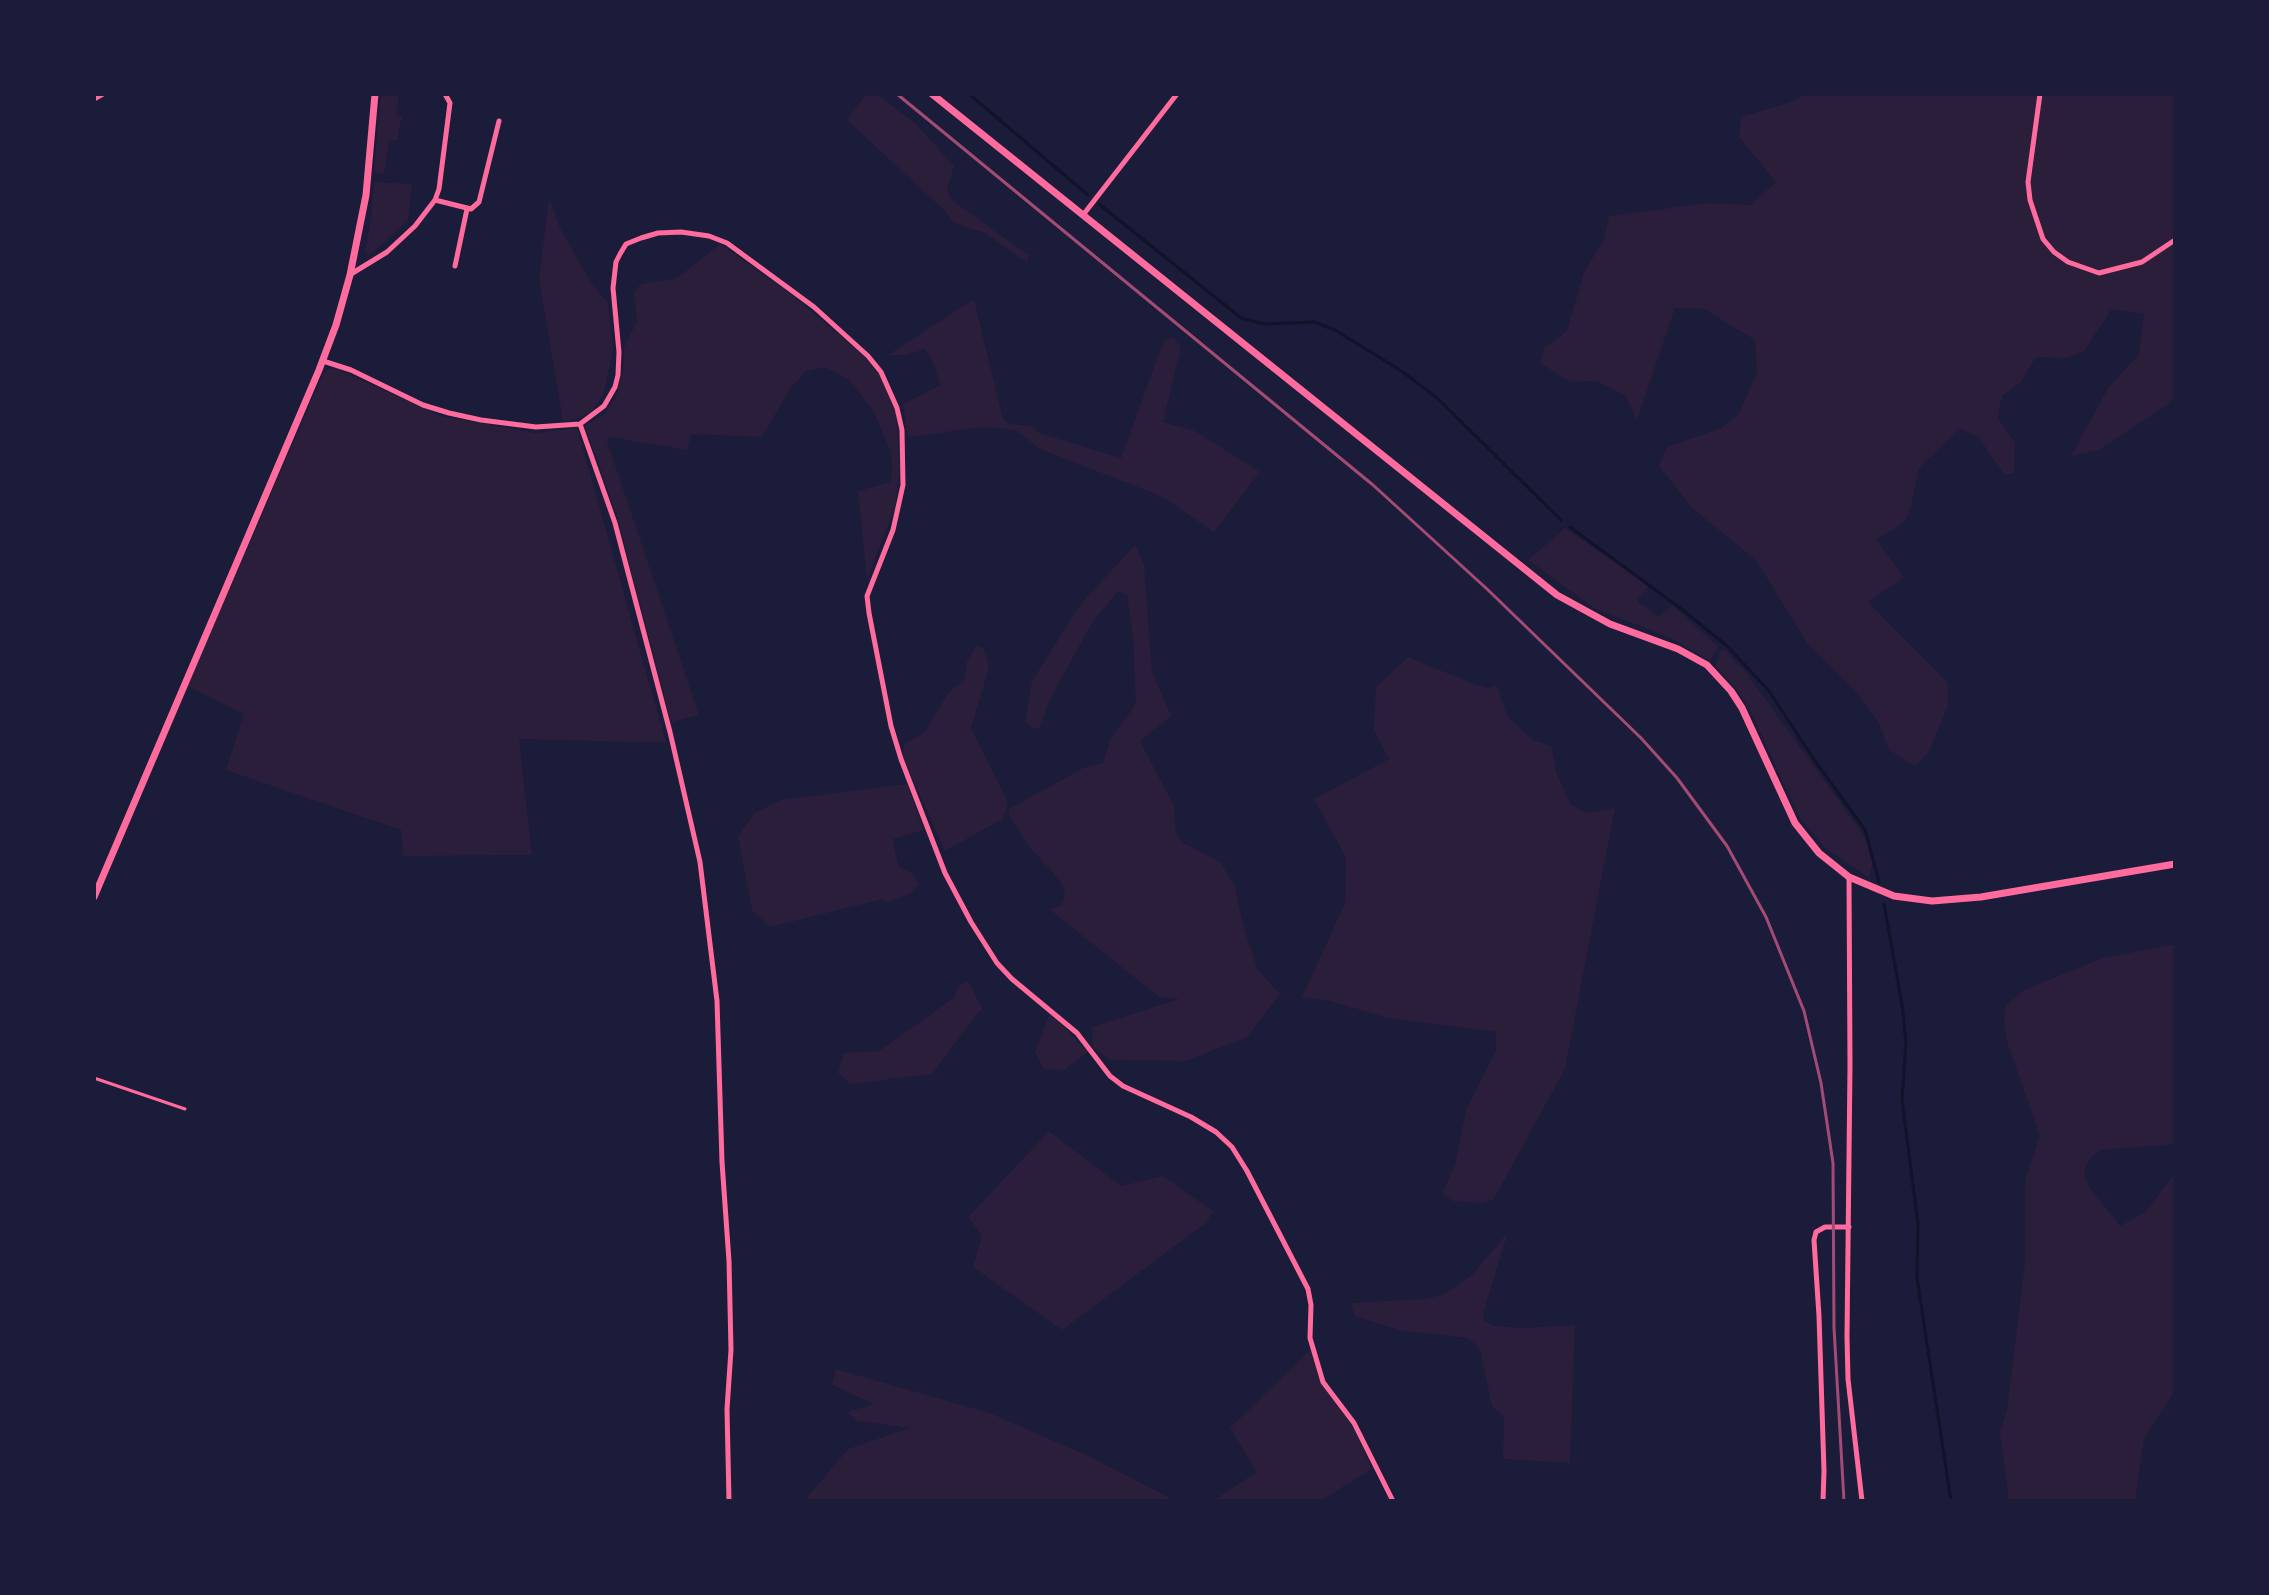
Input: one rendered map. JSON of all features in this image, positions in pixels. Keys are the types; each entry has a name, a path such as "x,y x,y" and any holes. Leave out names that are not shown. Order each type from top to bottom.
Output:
{"street":[{"path":"94,99 103,94"},
{"path":"94,897 323,361 350,275 366,195 375,94"},
{"path":"350,275 387,252 415,226 435,200 450,103 445,94"},
{"path":"932,94 1557,595 1586,613 1678,649 1707,665 1742,708 1795,823 1819,853 1849,877 1894,896 1932,901 1981,897 2175,864"},
{"path":"1083,215 1177,94"},
{"path":"2040,94 2029,191 2043,239 2054,252 2068,262 2099,273 2142,262 2175,240"},
{"path":"435,200 467,209 476,206 481,197 499,121"},
{"path":"455,266 467,209"},
{"path":"323,361 351,370 423,405 449,413 510,425 550,427 580,424 604,406 618,375 613,288 616,262 626,244 658,233 698,234 727,243 814,307 868,356 881,372 897,408 902,430 903,485 900,507 870,587 868,604 877,659 901,759 945,873 997,963 1077,1033 1110,1076 1133,1091 1191,1117 1216,1132 1232,1147 1308,1289 1310,1338 1323,1382 1354,1423 1393,1501"},
{"path":"580,424 615,523 670,732 700,862 717,1001 731,1350 727,1409 729,1501"},
{"path":"1849,877 1848,1379 1862,1501"},
{"path":"1823,1501 1814,1240 1816,1232 1825,1227 1849,1227"}],"lane":[{"path":"94,1078 185,1109"}],"shaded area":[{"path":"381,94 399,94 396,115 402,116 397,140 389,141 384,174 374,172"},
{"path":"867,94 877,94 917,125 954,166 947,190 952,200 1028,255 1027,263 985,233 954,223 944,210 848,121"},
{"path":"1805,94 2175,94 2175,397 2099,450 2071,456 2108,388 2139,354 2144,314 2111,310 2083,352 2065,358 2036,357 2020,383 2002,396 1998,418 2015,443 2014,473 2005,475 1978,437 1960,429 1919,468 1905,521 1877,540 1904,577 1868,602 1948,683 1948,705 1929,752 1915,766 1889,750 1878,721 1858,694 1807,643 1756,560 1693,509 1659,466 1667,447 1721,428 1738,415 1757,373 1755,340 1704,309 1675,308 1637,420 1625,395 1596,381 1570,382 1540,363 1544,348 1567,331 1584,272 1604,239 1609,216 1709,203 1750,205 1776,182 1739,137 1741,117 1794,101"},
{"path":"374,182 412,184 408,221 367,254 365,250"},
{"path":"549,197 560,228 591,282 608,303 613,350 603,396 593,410 577,419 563,421 539,279"},
{"path":"720,244 792,295 862,354 881,377 896,413 900,470 895,508 867,579 858,491 890,482 891,452 873,410 849,380 825,367 806,371 790,389 762,437 691,434 687,450 609,437 607,441 699,715 671,722 617,516 585,426 603,415 615,399 623,373 624,347 637,321 634,292 641,284 677,278"},
{"path":"974,299 1003,419 1009,424 1031,426 1039,433 1121,458 1164,340 1173,337 1181,347 1163,422 1195,431 1260,472 1214,532 1163,497 1038,448 1016,430 983,427 908,437 903,404 940,385 925,349 906,355 888,355"},
{"path":"335,368 440,416 535,433 577,428 666,743 519,739 532,855 403,856 401,830 226,770 244,714 188,686 323,374"},
{"path":"1565,528 1649,586 1637,601 1659,617 1672,605 1718,646 1710,661 1673,639 1594,608 1528,560"},
{"path":"1135,545 1144,564 1152,672 1171,716 1140,741 1174,806 1176,834 1184,843 1220,862 1235,886 1243,925 1258,970 1280,994 1247,1037 1186,1061 1110,1060 1093,1047 1092,1027 1179,999 1159,997 1049,909 1061,906 1065,893 1060,880 1030,848 1008,814 1009,809 1083,768 1103,763 1111,738 1136,704 1133,637 1127,594 1118,591 1092,623 1048,703 1040,728 1033,729 1025,721 1032,681 1080,605"},
{"path":"977,646 984,648 989,668 971,728 1008,802 1003,819 945,851 903,757 904,744 925,732 948,693 964,680 967,661"},
{"path":"1721,650 1725,650 1747,674 1860,830 1873,861 1869,878 1825,848 1799,817 1749,708 1715,666"},
{"path":"1408,657 1476,685 1488,688 1497,686 1507,716 1533,740 1551,746 1557,774 1571,805 1587,813 1615,808 1565,1069 1493,1200 1482,1203 1453,1201 1442,1194 1455,1164 1466,1110 1496,1050 1496,1032 1388,1018 1331,1001 1302,997 1345,903 1346,858 1314,799 1389,759 1374,731 1376,687"},
{"path":"907,784 924,830 893,839 898,866 912,873 919,884 911,893 886,903 883,899 770,927 752,910 738,836 754,813 781,800"},
{"path":"2175,944 2175,1144 2102,1150 2090,1158 2084,1171 2089,1186 2120,1226 2145,1212 2175,1173 2175,1390 2144,1439 2135,1501 2009,1501 2000,1433 2007,1410 2025,1262 2025,1180 2040,1136 2007,1042 2004,1021 2006,1005 2024,990 2103,958"},
{"path":"968,981 982,1008 932,1074 850,1084 838,1073 844,1053 879,1051 955,997 957,987"},
{"path":"1050,1012 1088,1052 1064,1070 1044,1069 1035,1052"},
{"path":"1049,1131 1121,1186 1163,1176 1213,1211 1207,1222 1062,1330 973,1267 982,1236 968,1217"},
{"path":"1508,1232 1483,1314 1485,1321 1494,1326 1575,1325 1570,1463 1503,1459 1504,1416 1492,1407 1480,1349 1468,1338 1403,1331 1354,1316 1351,1303 1425,1299 1445,1294 1472,1275"},
{"path":"1310,1350 1318,1375 1356,1432 1372,1469 1320,1501 1212,1501 1257,1472 1230,1428"},
{"path":"836,1369 990,1413 1086,1455 1176,1501 804,1501 848,1449 910,1428 857,1421 847,1412 874,1404 832,1385"}],"waterway":[{"path":"969,94 1088,195"},
{"path":"1099,204 1241,318 1264,324 1314,322 1335,330 1403,372 1437,398 1561,520"},
{"path":"1570,527 1727,646 1769,691 1865,830 1879,882"},
{"path":"1884,904 1906,1042 1902,1100 1918,1224 1917,1278 1951,1501"}],"railway":[{"path":"897,94 1373,485 1487,589 1641,738 1677,778 1727,846 1766,917 1804,1011 1821,1083 1833,1163 1834,1328 1844,1501"}]}
